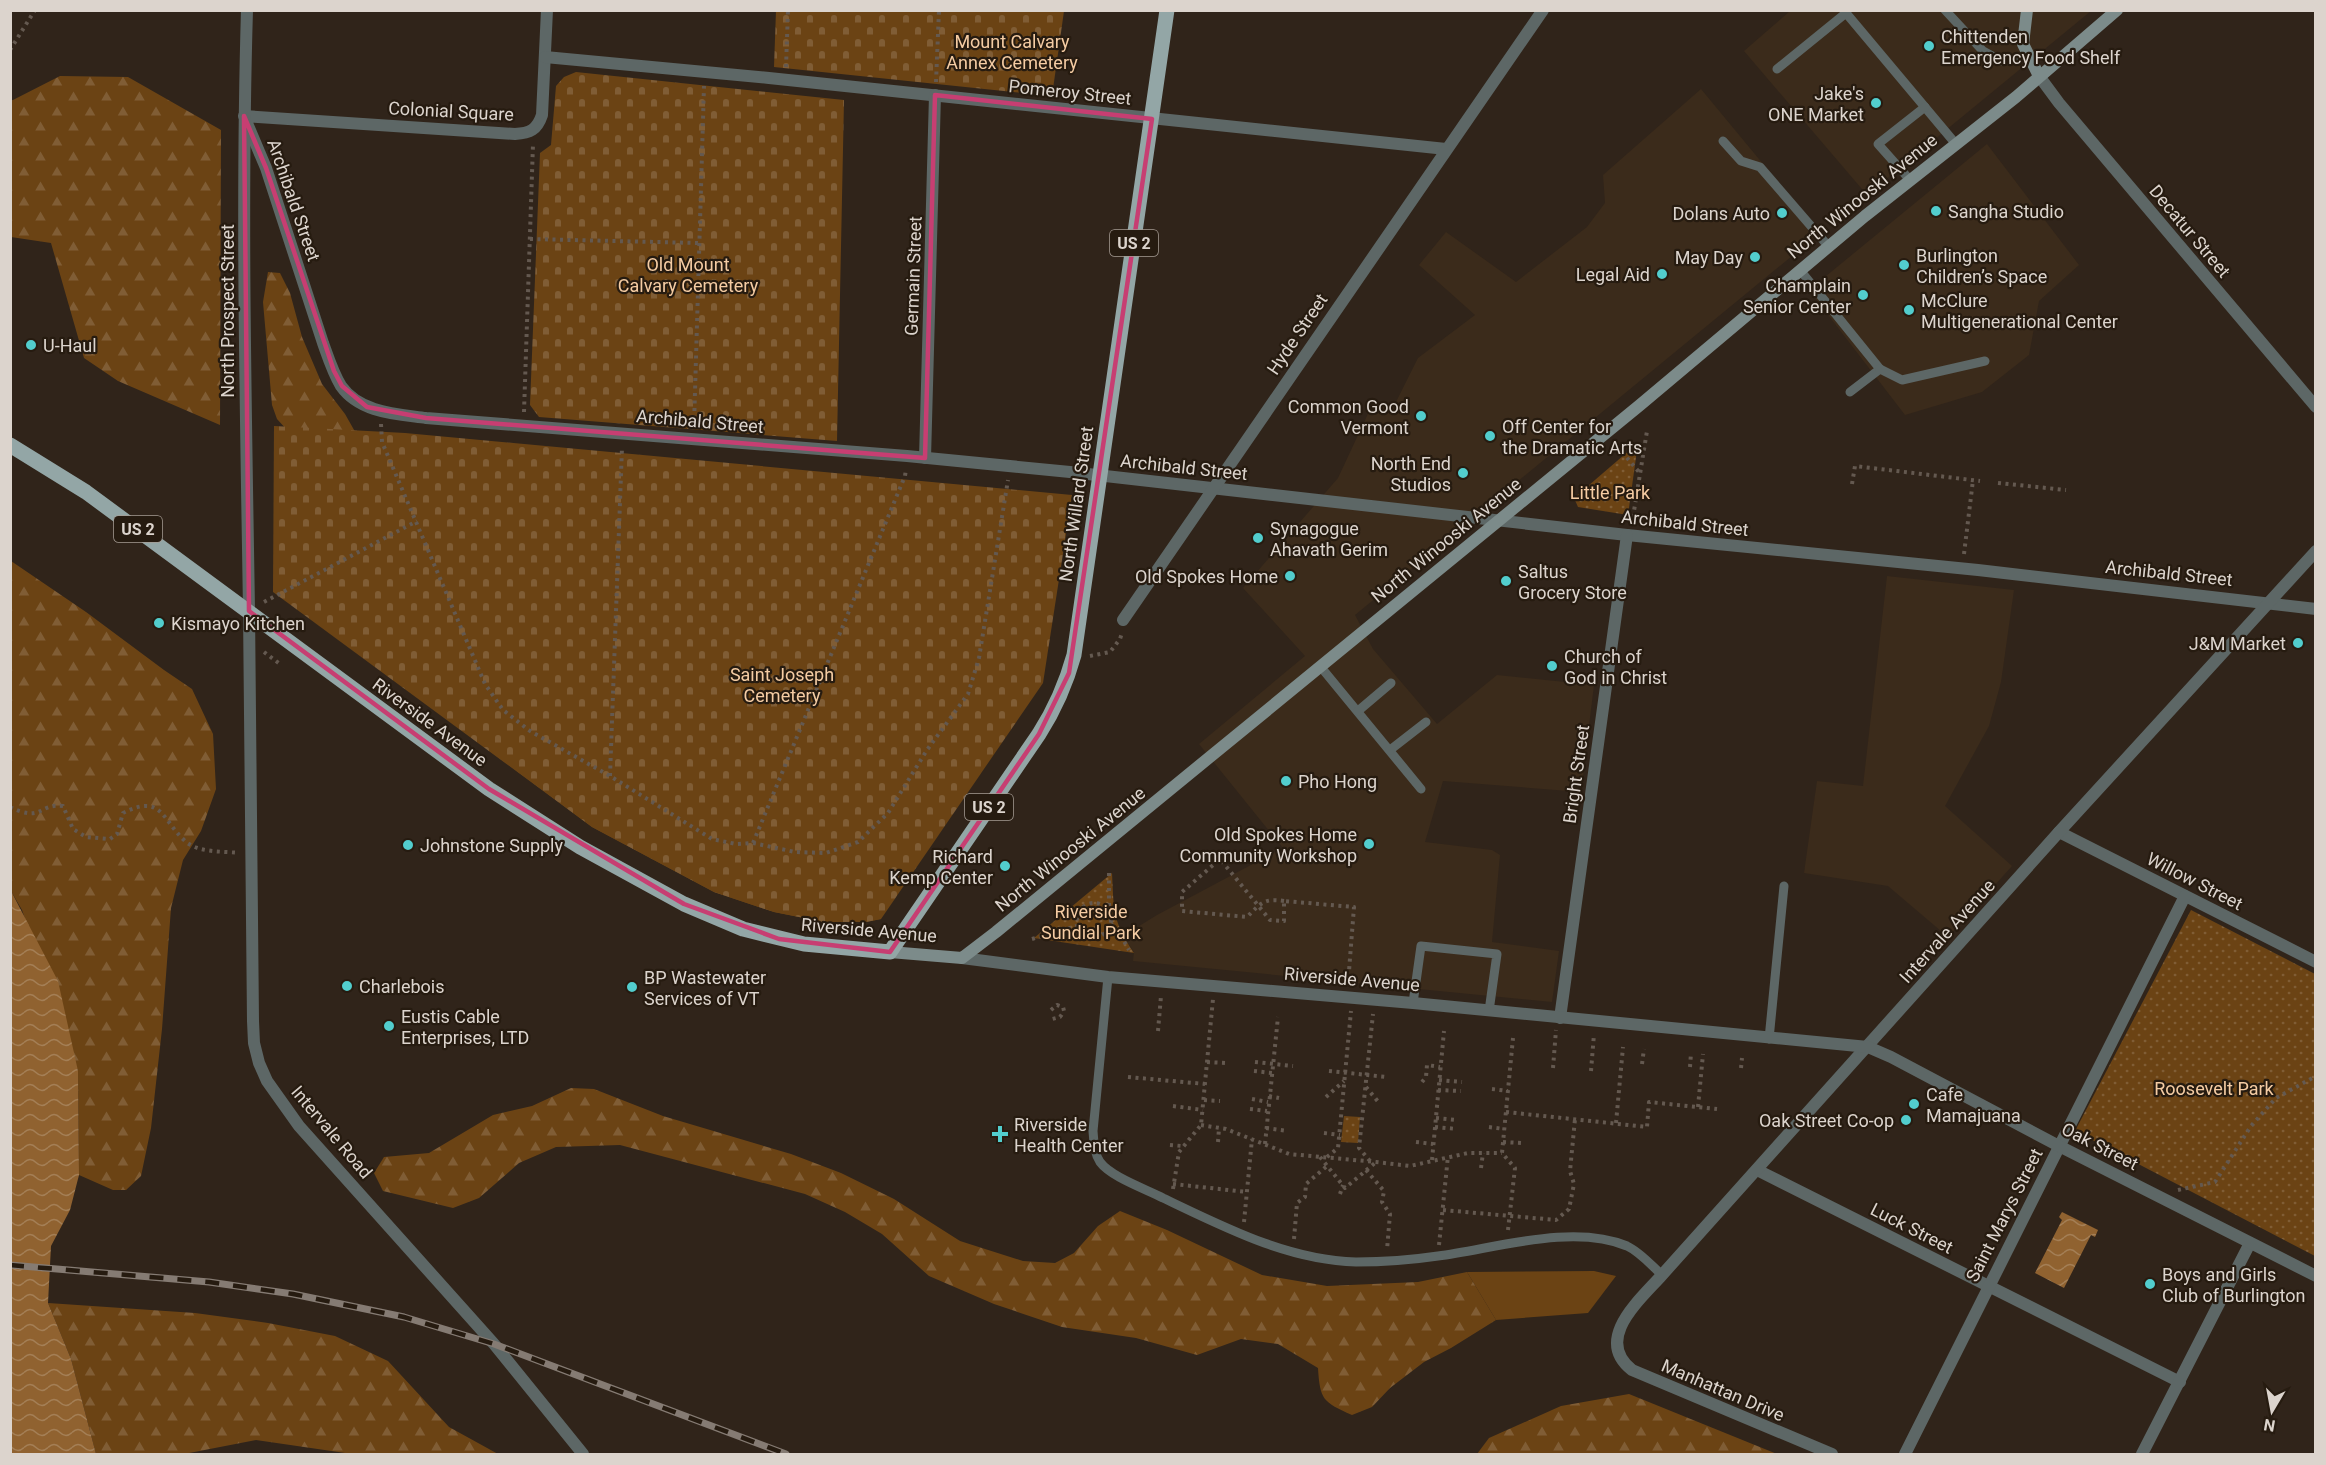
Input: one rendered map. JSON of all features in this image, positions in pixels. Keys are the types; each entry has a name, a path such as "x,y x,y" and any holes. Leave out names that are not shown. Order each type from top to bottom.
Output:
{"main road":[{"name":"North Willard Street","path":"890,952 1043,727 1063,690 1074,655 1167,10"},
{"path":"2027,10 2023,44 2039,76"},
{"name":"North Winooski Avenue","path":"962,958 1117,835 1829,246 1955,143 2016,97 2117,10"},
{"name":"Riverside Avenue","path":"10,445 86,492 489,789 580,847 684,904 743,929 779,939 832,948 962,958"}],"street":[{"name":"North Prospect Street","path":"247,10 244,116 244,408 249,611"},
{"name":"Colonial Square","path":"244,116 515,134 534,130 539,125 542,115 547,10"},
{"name":"Hyde Street","path":"1123,620 1543,10"},
{"name":"Pomeroy Street","path":"545,57 705,71 1446,149"},
{"name":"Decatur Street","path":"2039,76 2059,103 2316,407"},
{"name":"Germain Street","path":"925,458 936,95"},
{"name":"Archibald Street","path":"244,116 266,168 334,371 342,386 352,397 367,406 382,411 426,418 907,456 1100,475 1627,535 1978,570 2316,609"},
{"name":"Bright Street","path":"1559,1018 1627,535"},
{"name":"Intervale Avenue","path":"1616,1342 1628,1314 1662,1275 2059,832 2316,551"},
{"name":"Intervale Road","path":"249,611 254,1043 259,1063 267,1081 299,1126 494,1344 584,1455"},
{"name":"Willow Street","path":"2059,832 2316,962"},
{"name":"Saint Marys Street","path":"1905,1455 2185,896"},
{"name":"Riverside Avenue","path":"962,958 1108,977 1413,1003 1868,1047"},
{"name":"Oak Street","path":"1868,1047 2316,1276"},
{"name":"Luck Street","path":"1757,1170 2180,1382"},
{"path":"2142,1455 2250,1243"},
{"name":"Manhattan Drive","path":"1616,1342 1620,1358 1625,1365 1640,1375 1832,1455"}],"lane":[{"path":"1945,10 1983,51 2001,61 2029,57"},
{"path":"1778,69 1846,13 1955,143"},
{"path":"1910,180 1878,144 1925,107"},
{"path":"1723,141 1741,161 1760,167 1829,246"},
{"path":"1800,270 1880,369 1902,380 1986,361"},
{"path":"1850,392 1880,369"},
{"path":"1320,666 1421,789"},
{"path":"1358,711 1391,683"},
{"path":"1390,750 1426,722"},
{"path":"1769,1039 1784,886"},
{"path":"1413,1003 1421,946 1497,954 1489,1011"},
{"path":"1108,977 1093,1131 1095,1150 1099,1161 1105,1167 1171,1202 1243,1235 1293,1252 1335,1260 1386,1261 1438,1256 1507,1243 1563,1238 1601,1239 1636,1251 1662,1275"}],"path":[{"path":"10,50 35,10"},
{"path":"785,80 788,10"},
{"path":"936,95 939,10"},
{"path":"694,439 698,243 705,71"},
{"path":"523,425 534,130"},
{"path":"530,239 698,243"},
{"path":"382,411 382,442 485,684 503,710 530,731 610,776 712,839 736,844 753,843 795,852 826,853 858,842 888,813 927,750 968,694 979,658 1010,466"},
{"path":"1633,518 1647,431"},
{"path":"610,776 622,433"},
{"path":"1622,452 1640,473"},
{"path":"753,843 905,476 907,456"},
{"path":"1852,484 1854,466 1980,481"},
{"path":"1964,554 1973,480"},
{"path":"1998,483 2067,490"},
{"path":"267,600 417,521"},
{"path":"1074,655 1094,656 1110,652 1120,639 1123,620"},
{"path":"10,807 22,813 36,814 52,805 63,806 73,829 86,837 110,839 117,834 123,813 136,806 150,806 163,812 185,842 199,849 252,855"},
{"path":"1284,901 1284,921 1270,920 1258,906 1220,860 1182,892 1182,910 1247,917 1258,906 1269,899 1354,908 1349,971"},
{"path":"1108,873 1111,924 1104,934 1092,937 1082,933 1077,926 1077,913 1084,905 1095,902 1110,912"},
{"path":"1111,924 1117,929 1130,950"},
{"path":"1032,939 1077,926"},
{"path":"1158,1031 1162,982"},
{"path":"1171,1202 1177,1160 1182,1146 1201,1125 1214,987"},
{"path":"1326,1157 1338,1148 1352,998"},
{"path":"1370,1162 1359,1148 1375,1000"},
{"path":"1051,1010 1057,1005 1063,1007 1064,1011 1060,1017 1052,1018"},
{"path":"1265,1144 1278,1017"},
{"path":"1553,1068 1559,1018"},
{"path":"1591,1071 1596,1022"},
{"path":"1432,1160 1444,1031"},
{"path":"1502,1154 1513,1038"},
{"path":"1616,1123 1623,1047"},
{"path":"1642,1064 1644,1049"},
{"path":"1690,1067 1691,1053"},
{"path":"1698,1107 1703,1054"},
{"path":"1741,1068 1742,1058"},
{"path":"1207,1062 1225,1063"},
{"path":"1255,1062 1293,1066"},
{"path":"1422,1082 1426,1077 1427,1065 1440,1067"},
{"path":"1254,1071 1272,1073"},
{"path":"1329,1071 1387,1077"},
{"path":"2178,1190 2216,1182 2251,1126 2276,1098 2316,1076"},
{"path":"1128,1077 1205,1084"},
{"path":"1439,1080 1462,1082"},
{"path":"1326,1097 1345,1081"},
{"path":"1365,1086 1380,1104"},
{"path":"1438,1089 1461,1091"},
{"path":"1492,1089 1508,1091"},
{"path":"1252,1100 1279,1098"},
{"path":"1204,1100 1220,1101"},
{"path":"1506,1112 1647,1126 1649,1102 1717,1109"},
{"path":"1173,1106 1203,1110"},
{"path":"1250,1109 1267,1111"},
{"path":"1436,1118 1457,1120"},
{"path":"1443,1210 1556,1220 1569,1209 1574,1184 1570,1171 1575,1119"},
{"path":"1201,1125 1220,1128 1289,1154 1410,1166 1448,1156 1502,1154 1515,1167 1507,1243"},
{"path":"1435,1127 1457,1128"},
{"path":"1489,1127 1504,1129"},
{"path":"1218,1142 1220,1128"},
{"path":"1266,1128 1288,1131"},
{"path":"1324,1133 1340,1135"},
{"path":"1243,1235 1252,1139"},
{"path":"1416,1142 1433,1144"},
{"path":"1503,1142 1521,1143"},
{"path":"1170,1145 1182,1146"},
{"path":"1481,1168 1483,1153"},
{"path":"1438,1256 1448,1156"},
{"path":"1320,1157 1345,1188 1376,1162"},
{"path":"1296,1223 1297,1203 1305,1197 1306,1184 1327,1166"},
{"path":"1366,1170 1384,1191 1382,1202 1390,1214 1388,1231"},
{"path":"1173,1184 1247,1192"},
{"path":"1340,1194 1343,1185"}],"highlighted area":[{"path":"935,95 1152,119 1069,673 1039,734 890,952 779,939 684,904 489,789 249,611 244,116 266,168 334,371 342,386 367,407 426,418 925,458"}],"shaded area":[{"path":"1790,11 2091,11 1867,195 1744,51"},
{"path":"1701,89 1820,233 1355,615 1373,649 1437,724 1497,675 1594,685 1581,792 1443,781 1425,842 1492,850 1500,855 1492,942 1559,951 1552,1002 1133,961 1134,952 1123,936 1157,915 1283,848 1199,744 1305,656 1243,588 1338,478 1373,403 1392,410 1418,358 1475,315 1419,265 1446,232 1516,282 1587,227 1605,203 1603,175"},
{"path":"1987,144 2079,265 2039,301 2029,355 1982,392 1905,415 1809,290"},
{"path":"1887,576 2014,590 2001,682 1989,726 1945,806 2012,866 1948,937 1888,886 1804,873 1817,781 1863,786"}],"green space":[{"name":"Mount Calvary Annex Cemetery","path":"776,11 1064,11 1052,96 774,67"},
{"name":"Old Mount Calvary Cemetery","path":"576,72 844,100 837,441 539,417 530,405 540,153 551,145 556,86 564,77"},
{"path":"60,76 128,77 221,130 220,425 118,381 84,358 51,243 11,237 11,101"},
{"path":"268,272 280,273 290,293 302,337 322,384 345,414 379,474 859,909 881,919 866,922 824,922 774,912 714,892 592,827 416,694 288,431 277,419 272,405 263,302"},
{"name":"Saint Joseph Cemetery","path":"274,426 405,433 1072,495 1043,683 881,919 866,922 824,922 774,912 714,892 592,827 273,592"},
{"name":"Little Park","path":"1638,443 1628,515 1578,507 1574,498"},
{"path":"11,561 192,689 213,734 216,789 201,831 183,860 171,908 162,1029 151,1128 141,1176 126,1190 113,1190 79,1175 78,1071 22,910 11,891"},
{"name":"Riverside Sundial Park","path":"1112,873 1113,897 1118,923 1134,953 1034,938"},
{"name":"Roosevelt Park","path":"2191,910 2315,974 2315,1256 2075,1131"},
{"path":"571,1088 594,1089 663,1116 791,1154 841,1173 894,1199 960,1241 1023,1261 1055,1263 1074,1253 1098,1226 1120,1211 1167,1230 1262,1275 1327,1286 1418,1282 1467,1272 1496,1320 1424,1362 1390,1388 1372,1407 1352,1415 1325,1399 1320,1387 1318,1368 1278,1344 1241,1339 1197,1355 1136,1338 1062,1327 994,1304 929,1276 882,1234 845,1212 805,1194 620,1145 556,1147 519,1163 479,1198 453,1208 383,1191 374,1173 384,1157 429,1153 493,1115 532,1106"},
{"path":"1344,1116 1360,1117 1358,1143 1341,1142"},
{"path":"1594,1271 1616,1276 1588,1313 1496,1320 1467,1272"},
{"path":"48,1303 195,1313 268,1323 335,1336 388,1361 449,1427 498,1454 352,1454 256,1440 184,1454 96,1454 71,1359"},
{"path":"1629,1394 1777,1454 1477,1454 1489,1438 1561,1406"}],"water":[{"path":"11,891 58,981 78,1071 79,1175 70,1210 51,1246 48,1303 71,1359 96,1454 11,1454"},
{"path":"2062,1212 2098,1230 2095,1237 2091,1235 2064,1288 2035,1273 2062,1220 2059,1217"}],"railway":[{"path":"10,1265 209,1282 293,1294 404,1317 494,1344 786,1454"}],"place":[{"name":"Chittenden Emergency Food Shelf","path":"1929,46"},
{"name":"Jake's ONE Market","path":"1876,103"},
{"name":"Sangha Studio","path":"1936,211"},
{"name":"Dolans Auto","path":"1782,213"},
{"name":"May Day","path":"1755,257"},
{"name":"Burlington Children’s Space","path":"1904,265"},
{"name":"Legal Aid","path":"1662,274"},
{"name":"Champlain Senior Center","path":"1863,295"},
{"name":"McClure Multigenerational Center","path":"1909,310"},
{"name":"U-Haul","path":"31,345"},
{"name":"Common Good Vermont","path":"1421,416"},
{"name":"Off Center for the Dramatic Arts","path":"1490,436"},
{"name":"North End Studios","path":"1463,473"},
{"name":"Synagogue Ahavath Gerim","path":"1258,538"},
{"name":"Old Spokes Home","path":"1290,576"},
{"name":"Saltus Grocery Store","path":"1506,581"},
{"name":"Kismayo Kitchen","path":"159,623"},
{"name":"J&M Market","path":"2298,643"},
{"name":"Church of God in Christ","path":"1552,666"},
{"name":"Pho Hong","path":"1286,781"},
{"name":"Old Spokes Home Community Workshop","path":"1369,844"},
{"name":"Johnstone Supply","path":"408,845"},
{"name":"Richard Kemp Center","path":"1005,866"},
{"name":"Charlebois","path":"347,986"},
{"name":"BP Wastewater Services of VT","path":"632,987"},
{"name":"Eustis Cable Enterprises, LTD","path":"389,1026"},
{"name":"Cafe Mamajuana","path":"1914,1104"},
{"name":"Oak Street Co-op","path":"1906,1120"},
{"name":"Riverside Health Center","path":"1000,1134"},
{"name":"Boys and Girls Club of Burlington","path":"2150,1284"}]}
